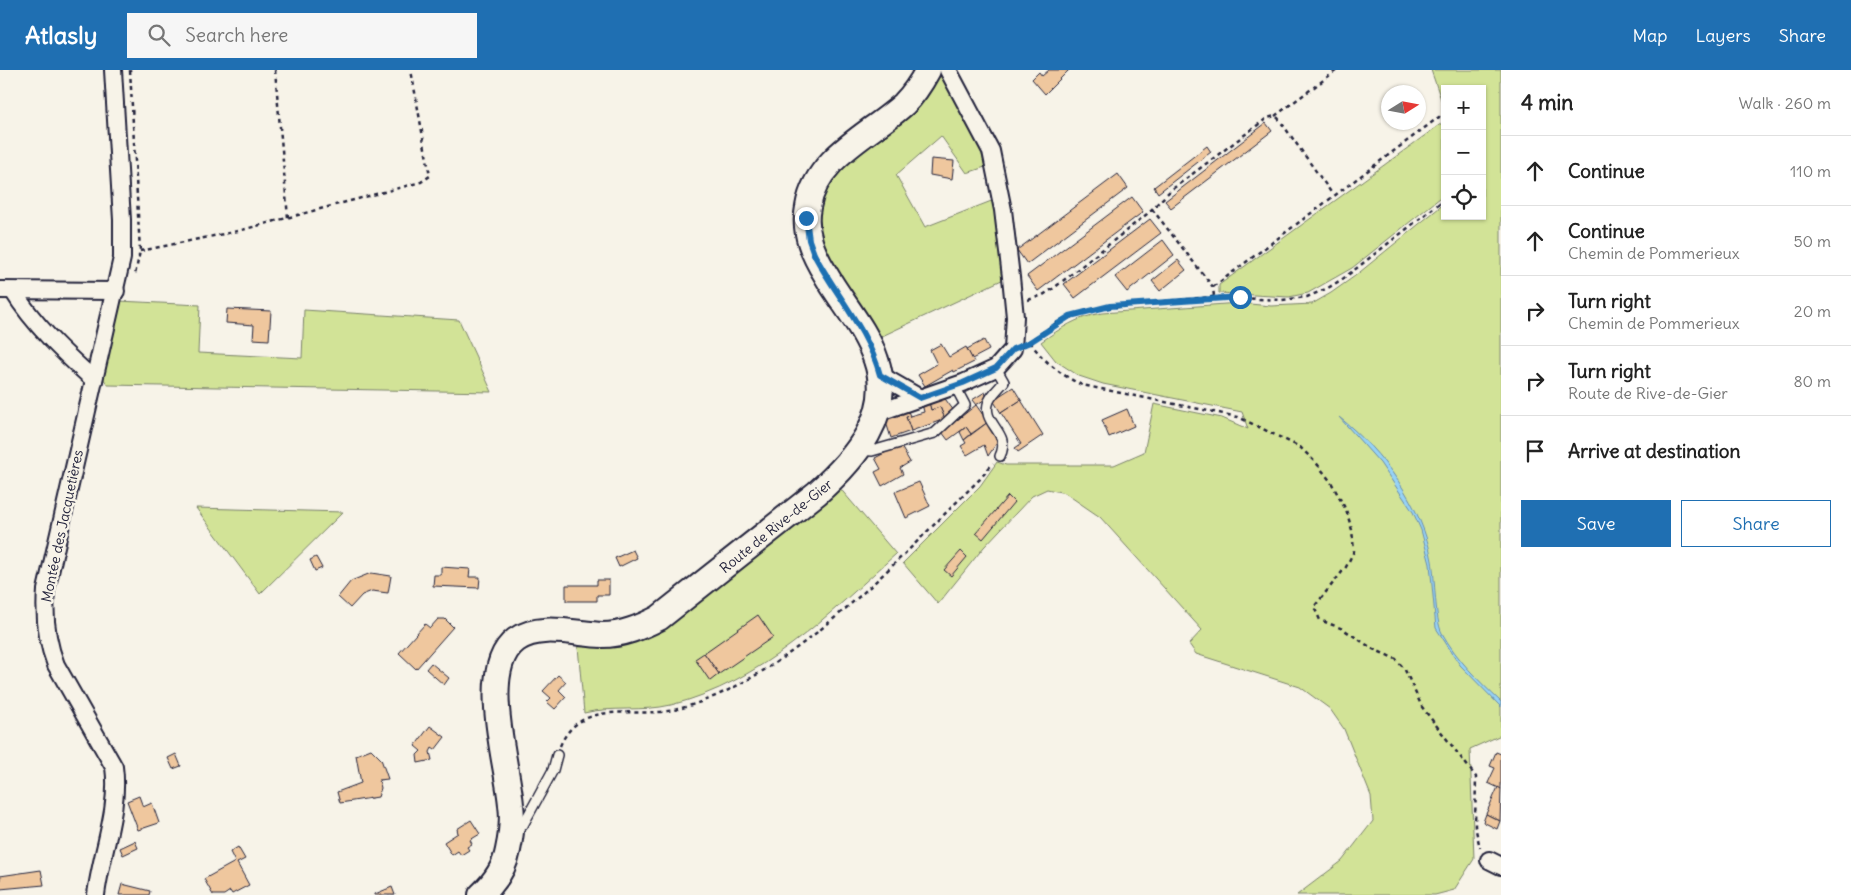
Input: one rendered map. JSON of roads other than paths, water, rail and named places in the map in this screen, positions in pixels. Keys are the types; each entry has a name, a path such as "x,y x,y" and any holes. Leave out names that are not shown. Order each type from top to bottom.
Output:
{"main road":[{"name":"Route de Rive-de-Gier","path":"481,895 501,869 508,851 510,837 511,805 496,691 499,670 506,653 516,640 544,631 603,635 625,632 640,628 659,618 817,493 840,472 858,450 877,413 882,386 880,375 876,359 862,331 814,254 807,227 808,206 815,186 826,169 854,142 903,104 918,88 944,70"}],"street":[{"name":"Montée des Jacquetières","path":"96,895 100,865 117,786 114,767 56,665 50,649 44,610 46,590 116,291 122,258 122,220 113,70"},
{"path":"877,413 956,386 996,368 1013,349 1014,303 1003,210 991,151 944,70"},
{"path":"7,291 116,291"},
{"path":"7,291 61,350 94,380"},
{"path":"880,375 920,398"}],"lane":[{"path":"996,368 1004,382 989,400 988,416 1003,440 1004,447 1000,456"},
{"path":"858,450 872,451 935,433 965,405 956,386"},
{"path":"510,837 523,825 553,770 557,755"}],"water":[{"path":"1339,417 1385,463 1410,500 1427,540 1432,561 1438,619 1442,633 1461,661 1501,702 1501,707 1460,665 1436,628 1430,564 1421,530 1413,512 1380,463"}]}
